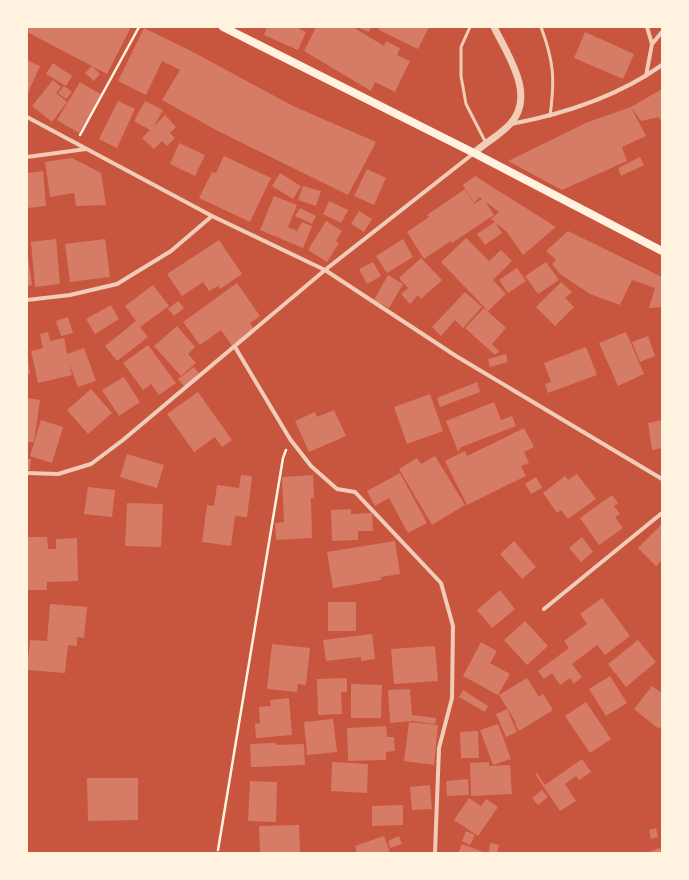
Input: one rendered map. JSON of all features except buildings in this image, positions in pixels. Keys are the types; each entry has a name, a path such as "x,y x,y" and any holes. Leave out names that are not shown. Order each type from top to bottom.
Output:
{"main road":[{"path":"223,27 474,153 662,251"}],"street":[{"path":"27,473 58,474 90,464 123,440 325,270 510,124 519,107 520,89 518,80 494,27"},
{"path":"646,76 652,44 647,27"},
{"path":"652,44 662,32"},
{"path":"510,124 550,116 585,105 646,76 662,65"},
{"path":"27,117 212,216 325,270 456,356 662,479"},
{"path":"27,157 87,149"},
{"path":"27,300 70,296 117,284 171,251 212,216"},
{"path":"235,347 290,439 311,466 336,489 354,492 441,583 453,626 452,698 439,748 435,853"},
{"path":"544,609 662,513"}],"lane":[{"path":"470,27 461,47 461,76 466,104 486,143"},
{"path":"541,27 550,52 554,85 550,116"}],"path":[{"path":"75,142 140,27"},
{"path":"218,850 283,458 290,439"}]}
